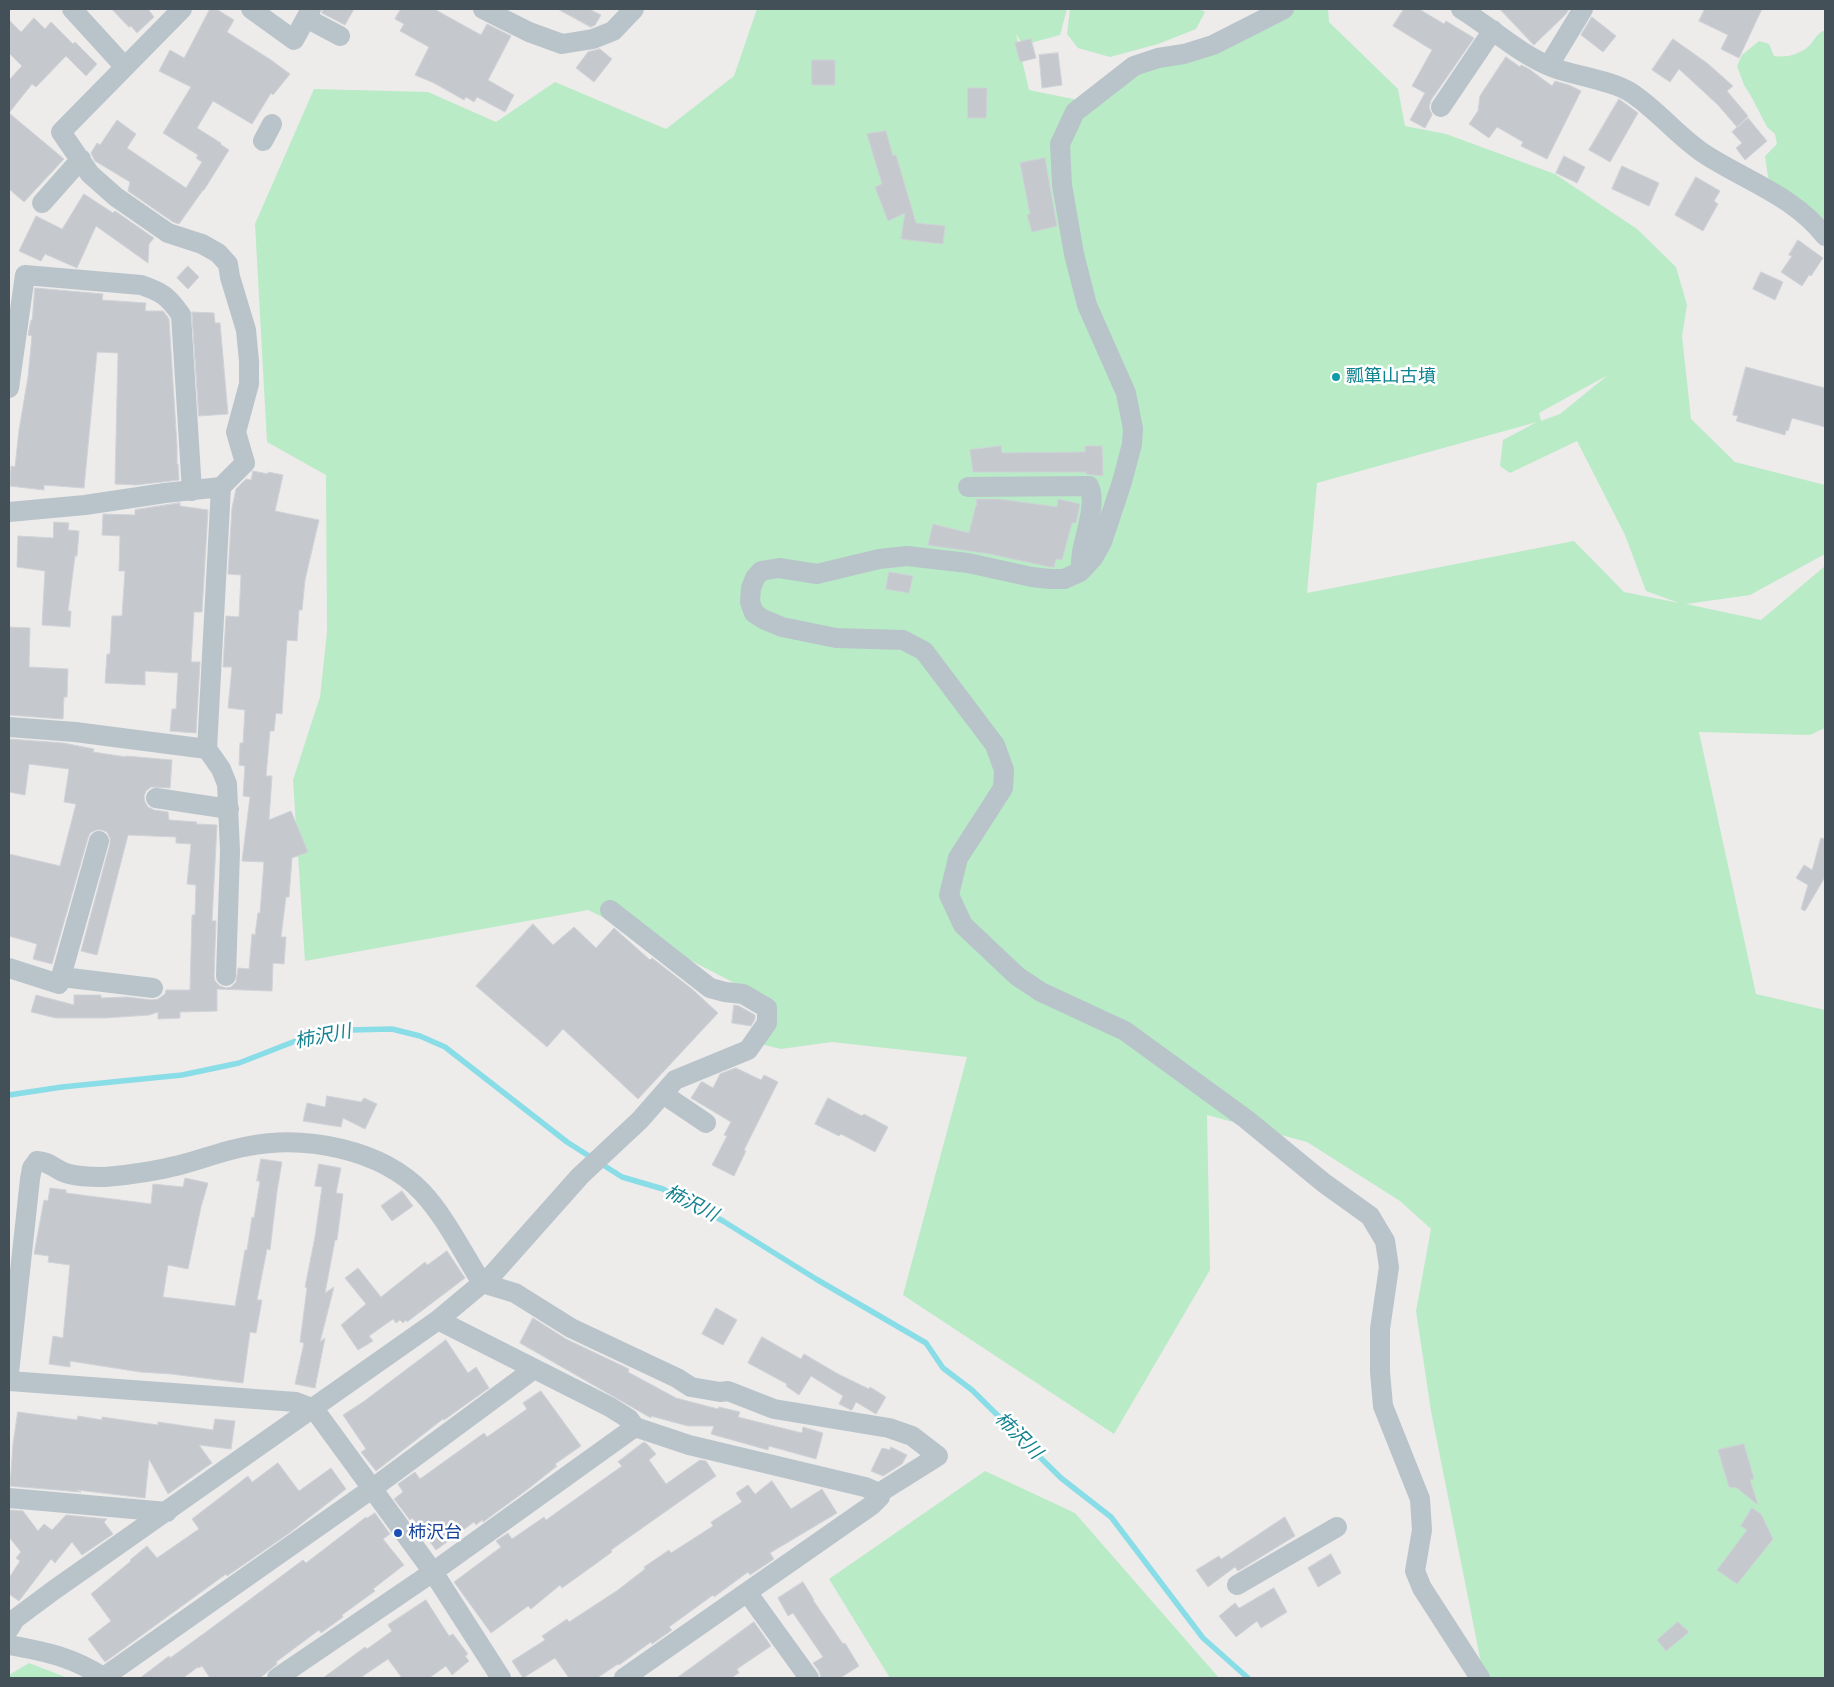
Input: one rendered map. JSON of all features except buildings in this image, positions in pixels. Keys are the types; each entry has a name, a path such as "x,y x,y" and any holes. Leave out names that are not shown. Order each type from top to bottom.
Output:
{"street":[{"path":"72,9 124,66"},
{"path":"182,9 61,132 90,174 116,197 168,232 218,252 228,264 246,330 249,384 236,432 245,463 221,488 207,749 221,769 227,784 230,860 226,976"},
{"path":"250,9 294,40 309,13 340,36"},
{"path":"483,9 529,32 562,44 593,40 613,31 634,9"},
{"path":"1284,9 1213,45 1184,54 1158,58 1134,66 1075,112 1060,144 1062,185 1074,254 1087,305 1126,393 1133,428 1132,444 1124,474 1102,542 1094,558 1080,572 1064,579 1050,579 926,557 892,556 817,574 779,568 761,571 755,578 750,602 754,613 782,627 836,638 903,640 924,651 995,746 1004,770 1003,788 958,858 949,895 963,925 1017,976 1041,992 1125,1031 1246,1120 1324,1183 1370,1216 1385,1241 1389,1267 1380,1329 1380,1372 1383,1406 1420,1498 1422,1530 1415,1571 1422,1588 1480,1678"},
{"path":"1461,9 1535,59 1629,91 1705,155 1786,200 1816,224 1825,236"},
{"path":"1549,65 1583,9"},
{"path":"1441,107 1493,30"},
{"path":"42,203 80,159"},
{"path":"9,381 25,275 141,285 159,291 170,298 181,315 192,490"},
{"path":"968,487 1088,486 1091,492 1091,510 1082,552 1080,572"},
{"path":"9,512 85,505 165,493 221,488"},
{"path":"9,727 75,732 207,749"},
{"path":"156,798 229,809"},
{"path":"9,968 59,984 99,841"},
{"path":"9,1629 24,1612 438,1320 492,1275 580,1176 634,1126 675,1080 748,1050 767,1022 767,1008 743,994 710,988 610,910"},
{"path":"62,977 153,988"},
{"path":"663,1094 706,1123"},
{"path":"9,1373 14,1271 32,1168 37,1161 47,1162 61,1171 76,1176 105,1177 159,1170 242,1147 282,1143 323,1145 348,1150 372,1158 407,1178 422,1192 438,1212 482,1283 515,1293 571,1328 677,1378 691,1387 728,1392 774,1409 889,1428 912,1436 938,1456 879,1493"},
{"path":"438,1320 610,1407 629,1419 635,1427 689,1444 865,1487 879,1493"},
{"path":"9,1646 57,1655 79,1662 105,1678 373,1488 534,1369"},
{"path":"9,1381 296,1402 314,1409 433,1572 501,1678"},
{"path":"278,1678 433,1572 635,1427"},
{"path":"624,1678 872,1505 880,1497 879,1493"},
{"path":"9,1498 167,1512"},
{"path":"1237,1585 1337,1527"},
{"path":"747,1592 809,1678"}],"green space":[{"path":"757,9 1067,9 1060,35 1023,45 1016,34 1029,90 1083,101 1145,63 1291,9 1328,9 1329,22 1398,89 1405,126 1446,134 1555,174 1637,229 1676,267 1687,305 1682,336 1691,419 1735,462 1825,485 1825,554 1750,595 1686,604 1761,620 1825,566 1825,728 1810,735 1699,732 1756,994 1825,1010 1825,1678 1484,1678 1431,1411 1416,1311 1431,1229 1400,1201 1307,1142 1207,1115 1210,1270 1114,1434 903,1295 967,1057 832,1042 781,1049 760,1044 759,996 671,950 588,910 305,961 293,780 320,697 327,632 326,475 267,442 255,224 314,89 428,92 496,122 555,82 666,129 734,76","holes":["1608,375 1560,414 1541,421 1539,413","1537,422 1503,440 1500,466 1510,473 1577,441 1625,535 1646,591 1679,603 1624,592 1574,541 1307,593 1317,483"]},
{"path":"1070,9 1199,9 1205,12 1196,29 1158,44 1110,57 1078,48 1067,34"},
{"path":"1825,30 1825,220 1815,212 1776,192 1768,177 1765,156 1777,144 1775,134 1767,127 1744,85 1737,66 1742,55 1759,41 1769,44 1774,56 1789,56 1799,53"},
{"path":"985,1471 1075,1513 1219,1678 890,1678 829,1579"},
{"path":"29,1663 68,1678 9,1678 9,1675"}],"waterway":[{"name":"柿沢川","path":"9,1095 62,1087 182,1075 239,1063 293,1042 349,1030 392,1029 420,1036 445,1047 567,1142 622,1177 663,1189 723,1221 816,1279 926,1343 943,1368 972,1390 1061,1478 1111,1517 1203,1638 1248,1678"}],"place":[{"name":"瓢箪山古墳","path":"1336,377"},
{"name":"柿沢台","path":"398,1533"}]}
